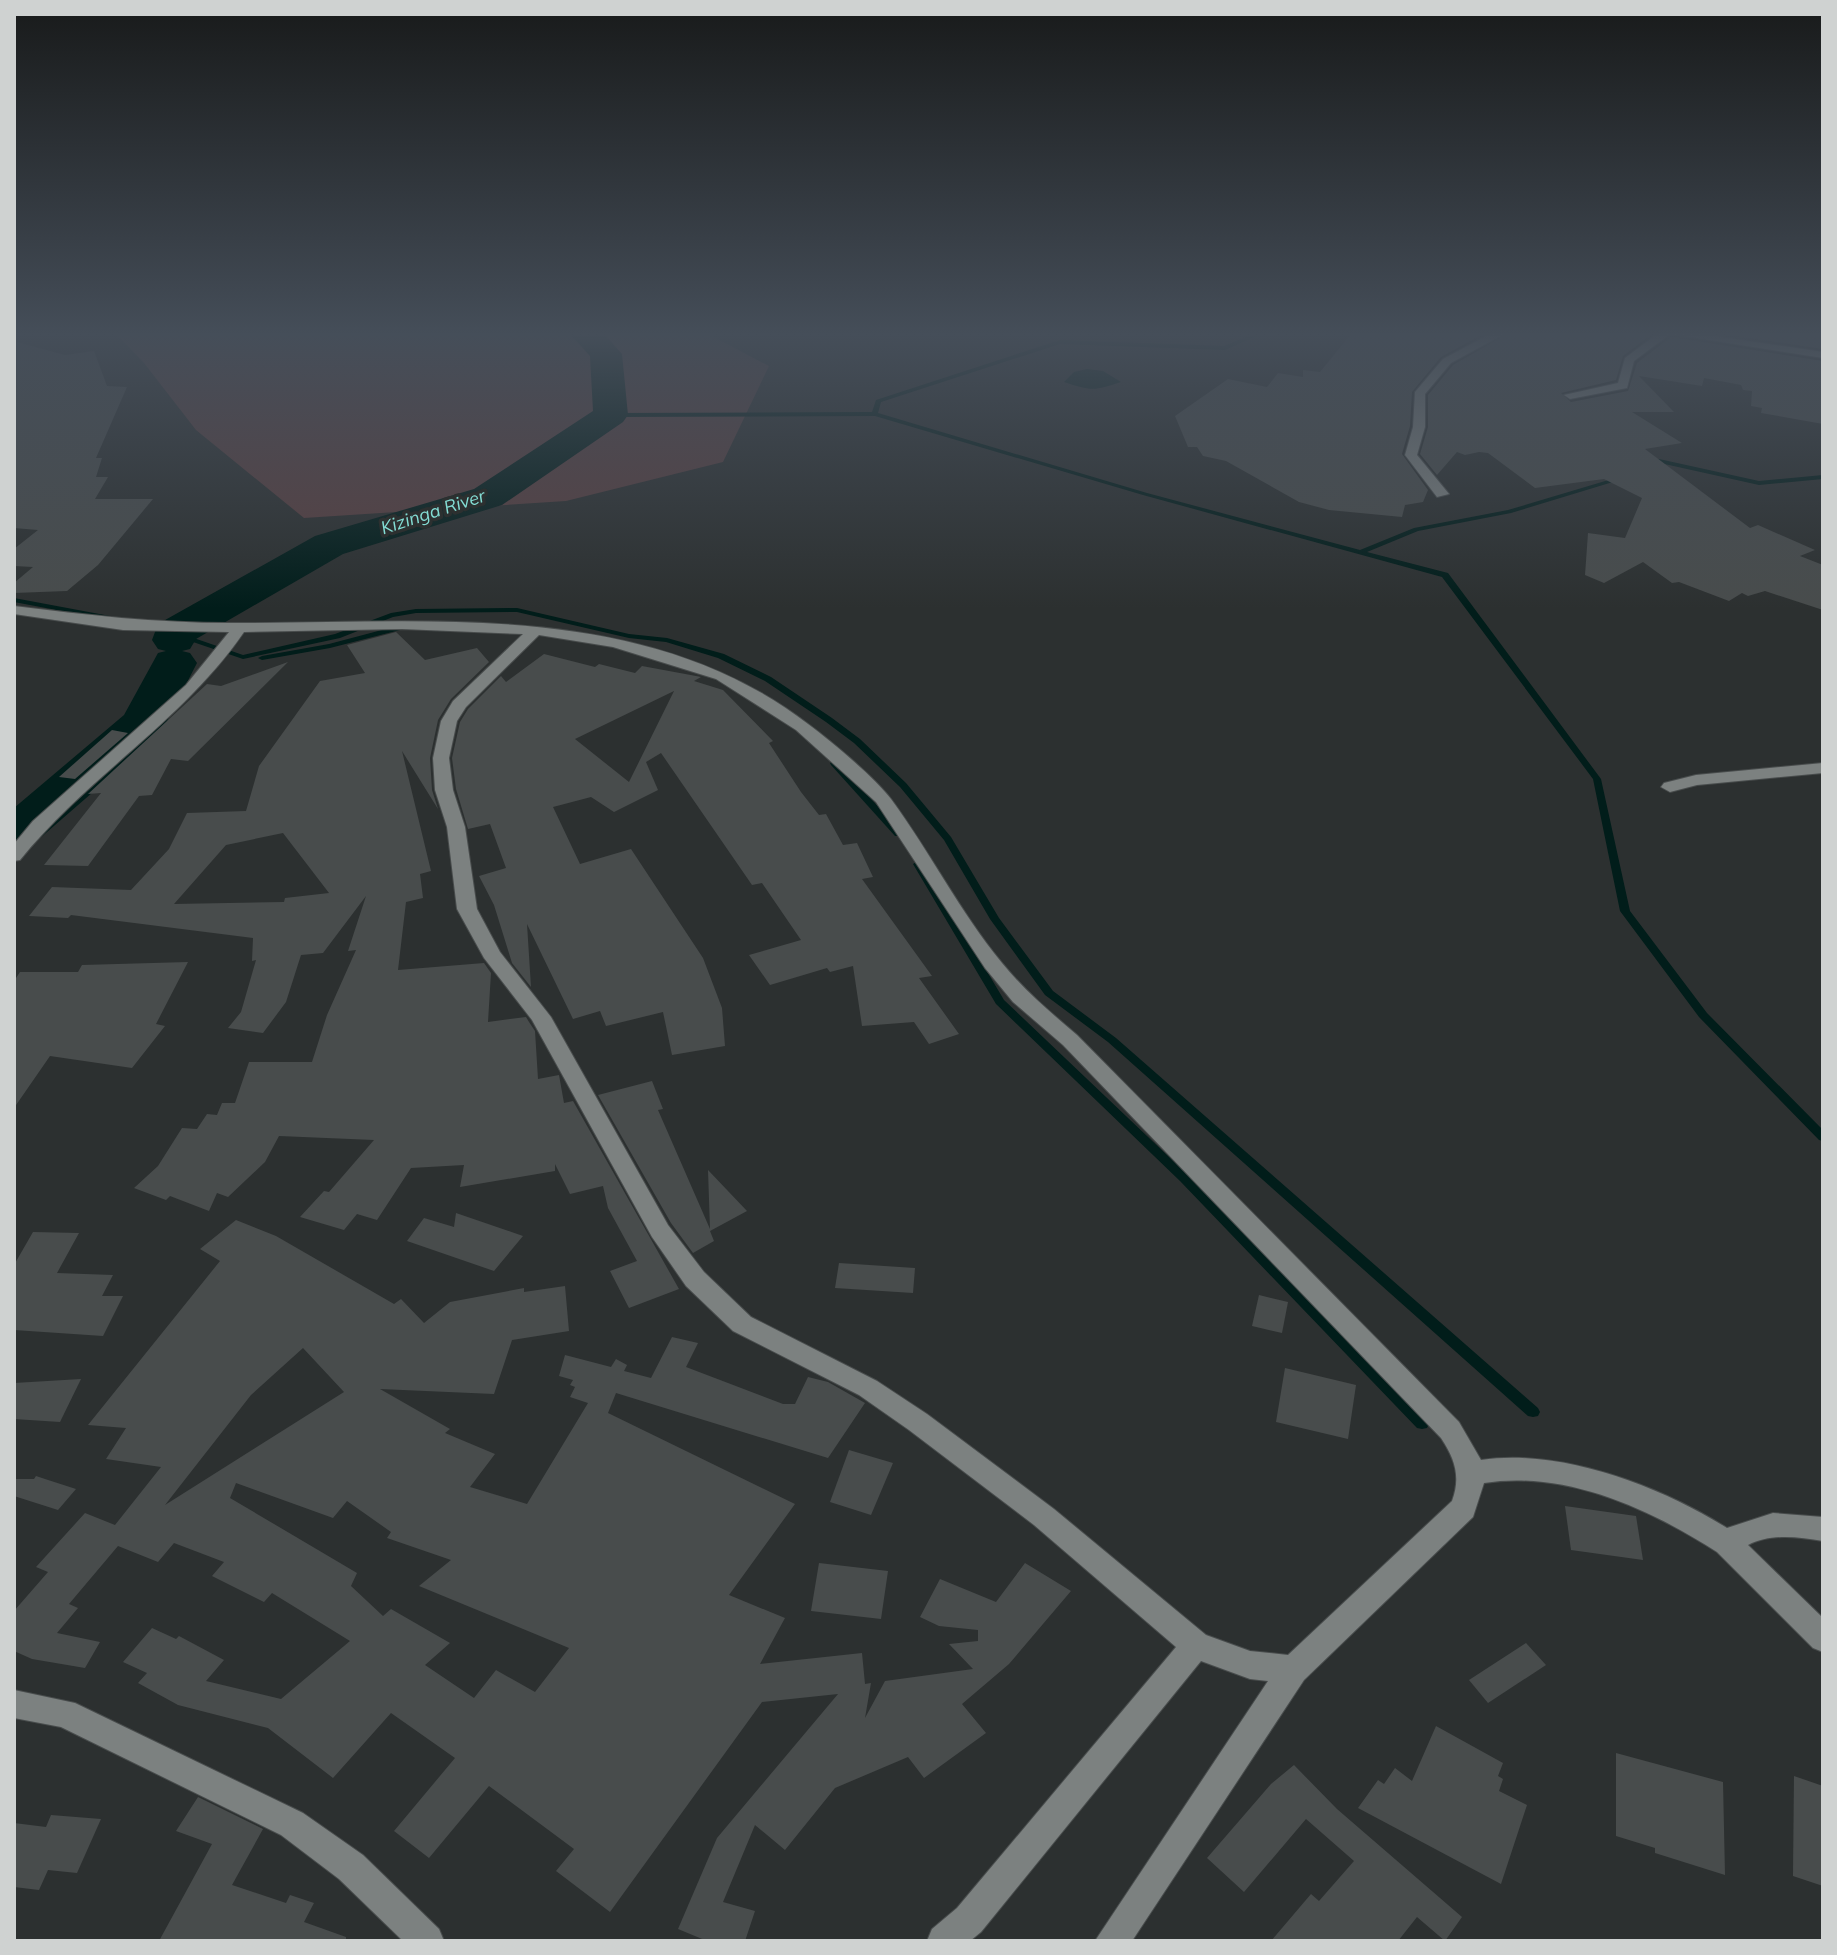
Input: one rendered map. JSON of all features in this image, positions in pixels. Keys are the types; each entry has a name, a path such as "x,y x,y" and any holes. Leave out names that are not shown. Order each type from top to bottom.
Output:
{"street":[{"path":"1419,425 1411,455 1442,494"},
{"path":"14,610 123,625 235,627 402,624 536,630 615,643 722,676 814,737 882,799 992,964 1020,997 1070,1040 1450,1430 1465,1451 1473,1473 1470,1493 1463,1509 1293,1670 1112,1941"},
{"path":"14,856 69,791 160,715 225,651 235,627"},
{"path":"536,630 459,704 449,721 441,758 444,790 456,827 467,909 491,954 541,1017 660,1231 695,1279 742,1324 868,1388 918,1422 1044,1517 1196,1645 1250,1665 1293,1670"},
{"path":"1670,787 1696,780 1823,768"},
{"path":"1473,1473 1528,1465 1572,1472 1683,1520 1727,1543 1823,1638"},
{"path":"1727,1543 1746,1529 1771,1524 1823,1529"},
{"path":"944,1941 969,1920 1196,1645"},
{"path":"14,1704 64,1713 292,1824 351,1867 427,1941"}],"shaded area":[{"path":"192,425 741,425 723,462 566,501 304,518"}],"building":[{"path":"16,425 110,425 96,458 102,458 96,477 108,477 95,499 153,499 98,565 67,591 14,593 14,583 33,567 14,566 14,549 38,530 14,528"},
{"path":"1179,425 1410,425 1402,454 1428,490 1423,502 1405,505 1402,517 1329,510 1299,502 1226,461 1203,456 1197,447 1188,447"},
{"path":"1653,425 1682,443 1645,449 1750,528 1758,525 1815,550 1800,556 1823,565 1823,610 1765,591 1748,596 1742,593 1729,601 1679,582 1672,583 1643,562 1604,583 1585,575 1588,533 1625,538 1642,498 1604,479 1535,488 1488,453 1465,455 1457,452 1437,475 1420,454 1428,427"},
{"path":"396,632 425,660 477,648 489,662 451,699 438,720 430,758 432,790 438,809 402,751 431,871 420,874 423,898 406,902 398,970 484,963 491,973 488,1022 526,1017 535,1031 538,1079 559,1075 564,1103 573,1101 679,1289 629,1308 610,1271 637,1261 608,1208 603,1186 570,1194 555,1164 555,1171 460,1187 464,1165 411,1168 377,1220 357,1214 344,1230 300,1217 324,1191 329,1192 374,1140 279,1136 265,1162 228,1197 217,1193 209,1211 170,1196 166,1200 134,1188 158,1166 182,1128 197,1129 207,1114 217,1115 222,1103 235,1103 249,1062 312,1062 327,1015 356,950 348,951 366,896 323,953 301,955 286,1002 263,1033 228,1028 241,1012 256,960 252,961 253,938 71,915 68,918 29,916 52,887 131,890 169,849 187,813 246,811 259,766 320,681 365,673 347,645","holes":["283,833 329,893 285,898 284,902 174,904 226,845"]},
{"path":"544,654 635,673 642,666 701,677 694,681 723,690 773,741 769,743 801,792 819,815 826,814 843,845 857,843 873,877 862,879 932,976 919,978 959,1034 929,1044 914,1022 862,1026 853,966 830,972 827,968 770,985 749,955 801,940 762,883 752,885 661,753 646,762 658,790 614,812 591,797 553,807 580,864 631,849 703,958 722,1008 725,1046 672,1055 663,1012 606,1026 600,1011 573,1019 527,924 531,987 512,963 494,905 479,876 506,868 490,824 468,829 456,789 452,758 460,722 468,709 501,676 506,682","holes":["674,691 629,782 575,739"]},
{"path":"288,662 188,761 171,759 152,795 139,796 88,866 44,865 101,793 88,794 207,684 221,686"},
{"path":"112,730 128,733 75,779 59,777"},
{"path":"188,962 156,1024 165,1026 132,1068 50,1056 14,1108 14,981 20,972 78,972 82,965"},
{"path":"652,1081 663,1109 658,1110 710,1229 708,1170 747,1211 710,1231 714,1241 693,1253 671,1223 598,1095"},
{"path":"456,1213 523,1236 494,1271 407,1241 424,1218 454,1227"},
{"path":"236,1220 276,1236 394,1304 401,1299 424,1323 450,1302 524,1288 524,1292 565,1286 569,1331 512,1340 494,1394 380,1389 450,1429 445,1433 495,1454 470,1487 527,1504 588,1403 570,1397 575,1387 570,1385 573,1380 559,1376 565,1355 611,1367 616,1359 627,1365 624,1371 651,1378 672,1337 698,1343 686,1367 783,1404 795,1404 808,1377 828,1382 865,1403 828,1458 616,1393 608,1413 795,1504 729,1595 785,1618 760,1664 862,1653 865,1684 871,1683 865,1718 885,1681 973,1669 949,1644 978,1641 978,1630 939,1626 920,1617 940,1579 996,1602 1025,1563 1071,1591 1009,1664 962,1704 986,1733 924,1778 908,1757 835,1788 785,1850 755,1825 723,1902 755,1911 745,1941 707,1941 678,1929 717,1838 838,1694 762,1702 610,1912 556,1871 574,1849 489,1786 429,1858 394,1831 455,1758 391,1713 333,1778 268,1728 178,1705 138,1683 147,1673 123,1662 152,1628 176,1639 179,1636 224,1660 206,1681 281,1699 350,1641 272,1593 264,1602 212,1576 224,1562 174,1543 158,1562 118,1546 69,1604 78,1608 57,1633 100,1642 85,1668 32,1659 14,1651 14,1611 48,1572 36,1567 85,1513 115,1525 161,1467 106,1459 126,1428 88,1425 220,1261 200,1249","holes":["303,1348 344,1392 165,1505 251,1395","236,1483 333,1518 347,1501 391,1532 387,1538 451,1560 419,1586 569,1648 535,1692 496,1670 474,1698 425,1665 450,1643 391,1609 383,1616 351,1586 357,1573 230,1498"]},
{"path":"33,1232 79,1233 57,1273 113,1275 102,1296 123,1296 103,1336 14,1330 14,1265"},
{"path":"839,1263 915,1268 913,1293 835,1288"},
{"path":"1259,1295 1288,1302 1282,1333 1252,1326"},
{"path":"1285,1368 1356,1385 1348,1439 1276,1422"},
{"path":"81,1379 60,1422 14,1419 14,1383"},
{"path":"849,1450 893,1463 871,1515 830,1502"},
{"path":"36,1476 76,1489 58,1510 14,1496 14,1479 34,1479"},
{"path":"1565,1506 1636,1516 1643,1560 1571,1550"},
{"path":"819,1563 888,1571 881,1619 811,1611"},
{"path":"1526,1643 1546,1665 1488,1703 1469,1680"},
{"path":"1436,1726 1503,1763 1498,1776 1503,1779 1499,1791 1527,1805 1501,1884 1358,1808 1378,1780 1384,1784 1395,1768 1412,1781"},
{"path":"1616,1753 1723,1782 1725,1875 1655,1853 1655,1848 1616,1836"},
{"path":"1294,1765 1337,1809 1462,1917 1445,1941 1417,1917 1398,1941 1271,1941 1311,1894 1319,1901 1354,1861 1306,1819 1244,1892 1207,1858 1271,1784"},
{"path":"1794,1776 1823,1786 1823,1886 1793,1876"},
{"path":"198,1797 263,1829 232,1885 286,1903 290,1895 314,1903 304,1922 346,1937 346,1941 159,1941 212,1844 176,1831"},
{"path":"51,1815 101,1819 77,1873 48,1870 39,1890 14,1887 14,1823 46,1827"}],"waterway":[{"name":"Kizinga River","path":"174,640 174,633 329,545 488,497 596,425"},
{"path":"913,425 1145,494 1445,575 1597,779 1625,911 1703,1015 1823,1137"},
{"path":"1653,464 1659,461 1759,483 1823,477"},
{"path":"1361,552 1416,529 1509,512 1624,477"},
{"path":"14,600 110,618"},
{"path":"153,627 243,657 337,636 391,615 416,611 517,610 629,636 667,640 721,656 768,679 857,741 903,785 948,839 995,919 1049,993 1112,1040 1533,1412"},
{"path":"262,658 330,646 397,628"},
{"path":"14,834 144,723 174,663"},
{"path":"834,763 898,834"},
{"path":"918,864 1000,1002 1184,1178 1422,1424"}]}
